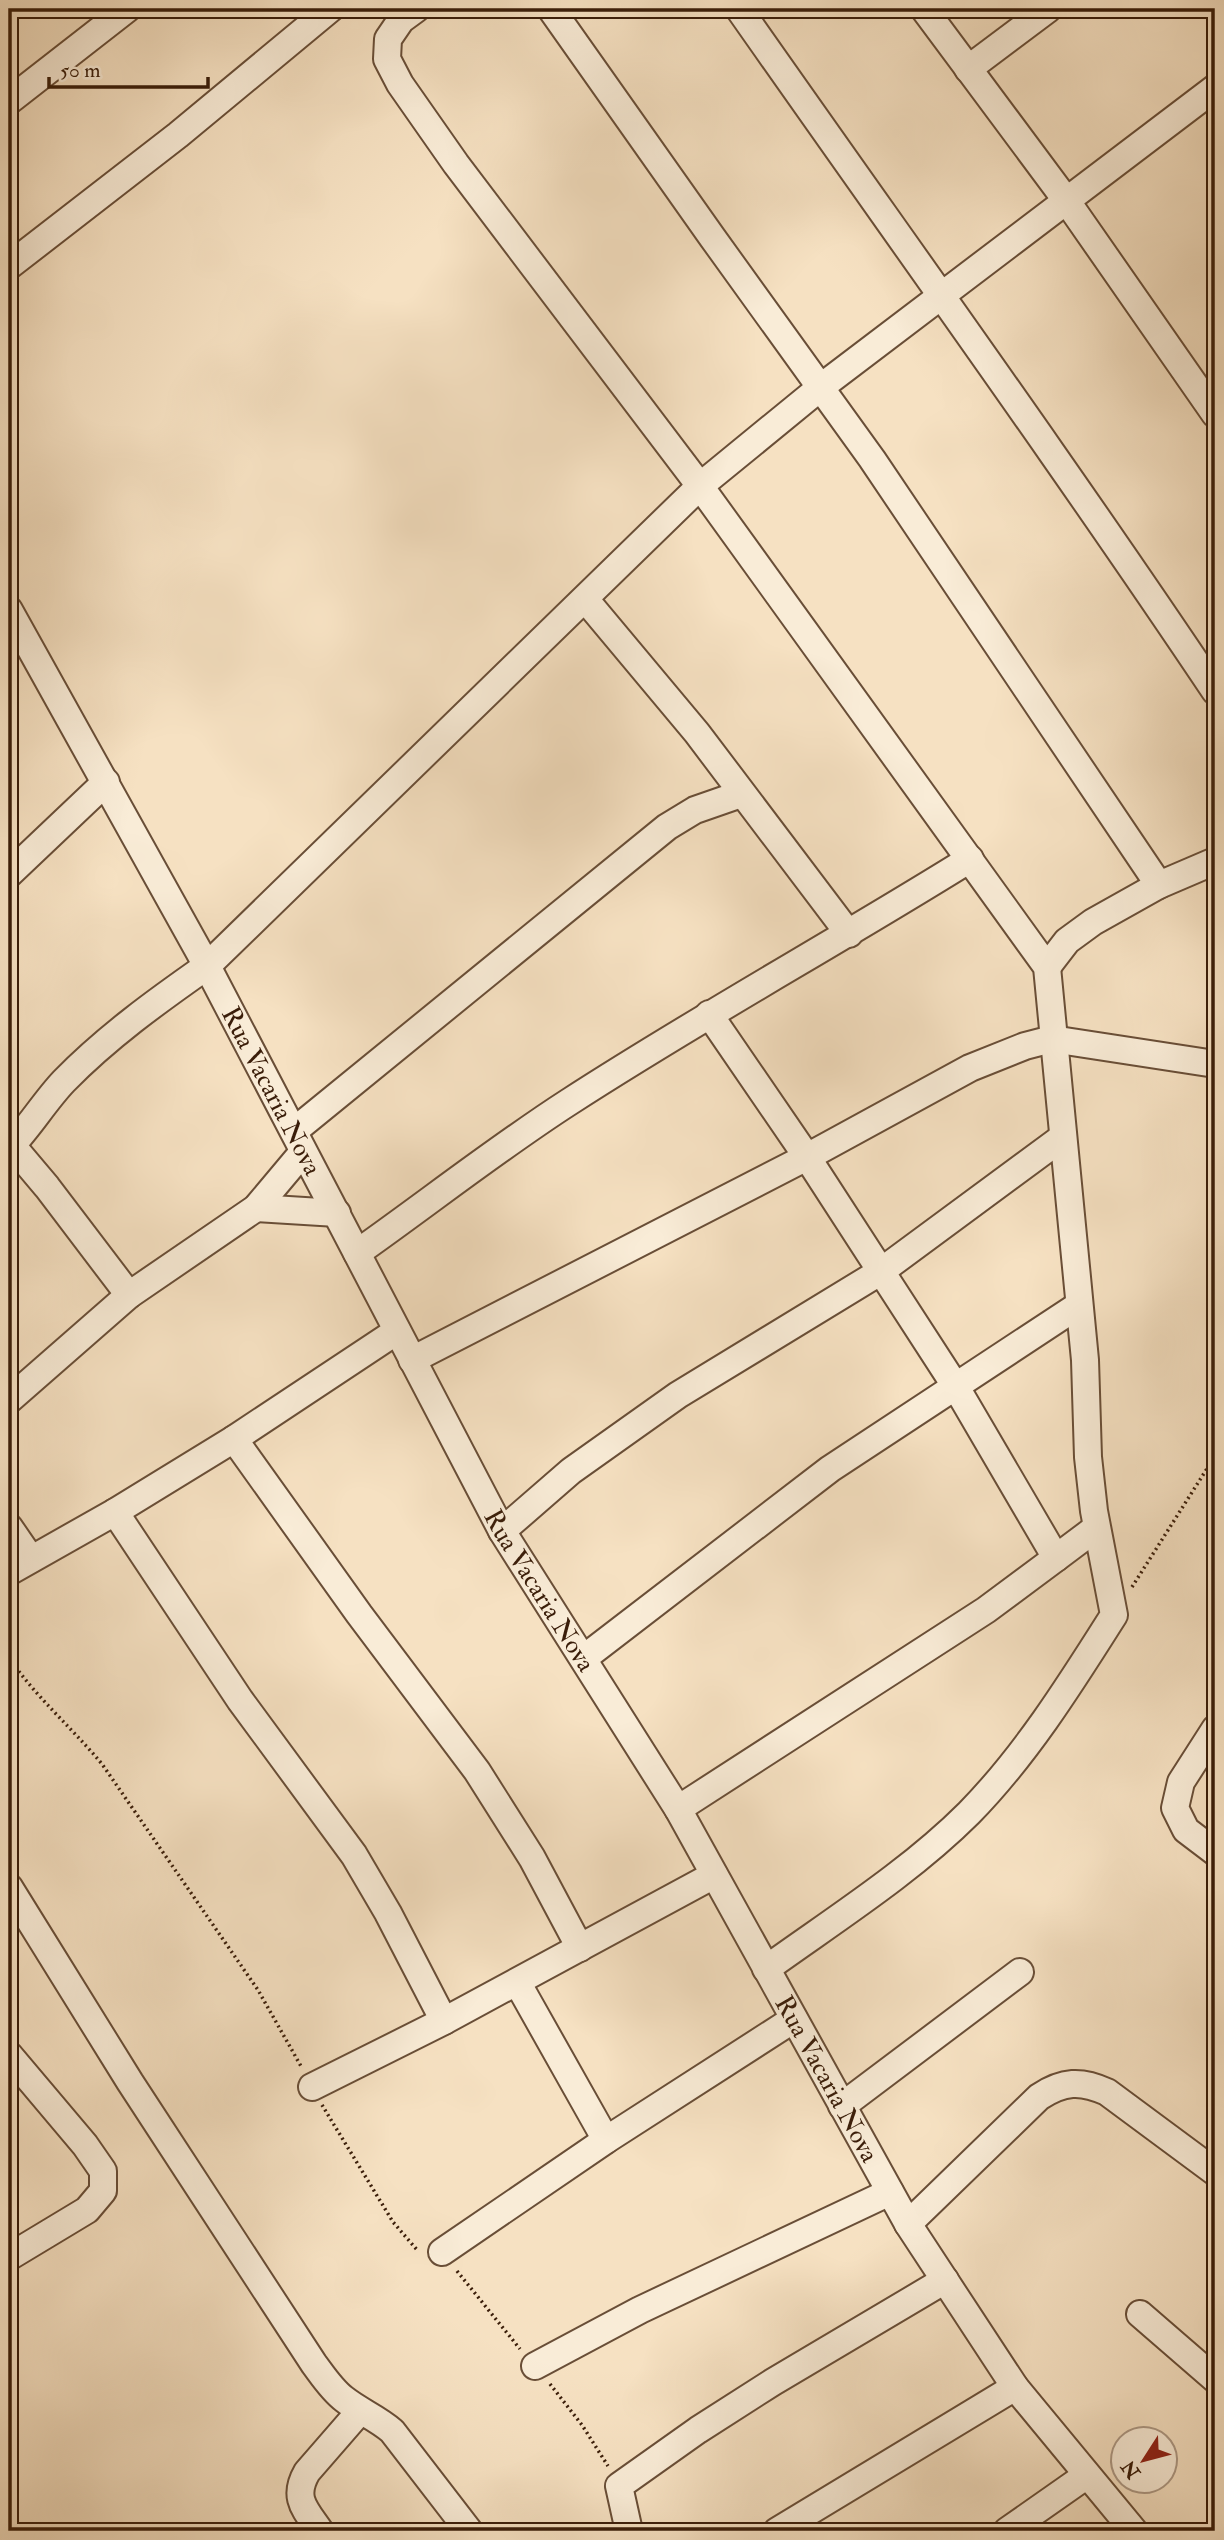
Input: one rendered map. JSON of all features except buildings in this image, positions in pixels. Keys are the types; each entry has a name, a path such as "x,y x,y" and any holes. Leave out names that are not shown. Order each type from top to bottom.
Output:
{"street":[{"path":"9,101 127,9"},
{"path":"9,266 178,135 330,9"},
{"path":"416,9 401,20 388,39 387,59 392,71 456,164 700,486 1046,967 1085,1360 1088,1457 1096,1528 1114,1615 1066,1690 1008,1767 969,1813 901,1872 766,1969"},
{"path":"551,9 880,471 1159,885"},
{"path":"739,9 848,167 942,295 1215,691"},
{"path":"924,9 1066,201 1215,414"},
{"path":"968,69 1048,9"},
{"path":"129,1295 47,1187 10,1145 48,1098 137,1016 207,966 700,486 821,387 1215,88"},
{"path":"585,599 697,733 849,934"},
{"name":"Rua Vacaria Nova","path":"9,610 16,642 106,782 207,966 502,1531 526,1572 584,1658 678,1809 908,2224 1015,2386 1134,2531"},
{"path":"9,874 106,782"},
{"path":"9,1400 129,1295 256,1208 299,1142 667,827 695,810 741,794"},
{"path":"357,1253 568,1102 709,1014 849,934 970,859"},
{"path":"1046,967 1067,941 1093,922 1159,885 1215,860"},
{"path":"709,1014 807,1157 956,1387 1056,1558"},
{"path":"412,1360 807,1157 970,1068 1025,1046 1052,1039 1215,1064"},
{"path":"502,1531 571,1471 678,1395 880,1272 1063,1137"},
{"path":"256,1208 337,1213"},
{"path":"584,1658 830,1469 1079,1305"},
{"path":"9,1572 115,1512 233,1439 397,1331"},
{"path":"233,1439 359,1614 477,1771 532,1858 580,1948"},
{"path":"115,1512 240,1700 354,1855 388,1913 444,2021"},
{"path":"9,1527 32,1559"},
{"path":"678,1809 975,1617 1096,1528"},
{"path":"1215,1729 1181,1782 1175,1808 1186,1830 1215,1853"},
{"path":"312,2087 444,2021 714,1875"},
{"path":"9,1887 130,2082 314,2364 341,2397 392,2431 469,2531"},
{"path":"842,2106 1020,1972"},
{"path":"517,1982 606,2140"},
{"path":"442,2252 606,2140 794,2020"},
{"path":"9,2055 85,2145 103,2171 103,2192 87,2210 9,2257"},
{"path":"908,2224 1039,2097 1060,2084 1083,2082 1107,2092 1215,2172"},
{"path":"535,2366 640,2309 890,2192"},
{"path":"629,2531 619,2486 698,2430 773,2382 945,2280"},
{"path":"1140,2314 1215,2379"},
{"path":"777,2531 1015,2386"},
{"path":"320,2531 300,2498 302,2481 360,2411"},
{"path":"1007,2531 1087,2475"}],"path":[{"path":"1114,1615 1215,1456"},
{"path":"9,1658 107,1772 257,1990 287,2039 341,2140 393,2222 420,2253 431,2255 442,2252"}]}
